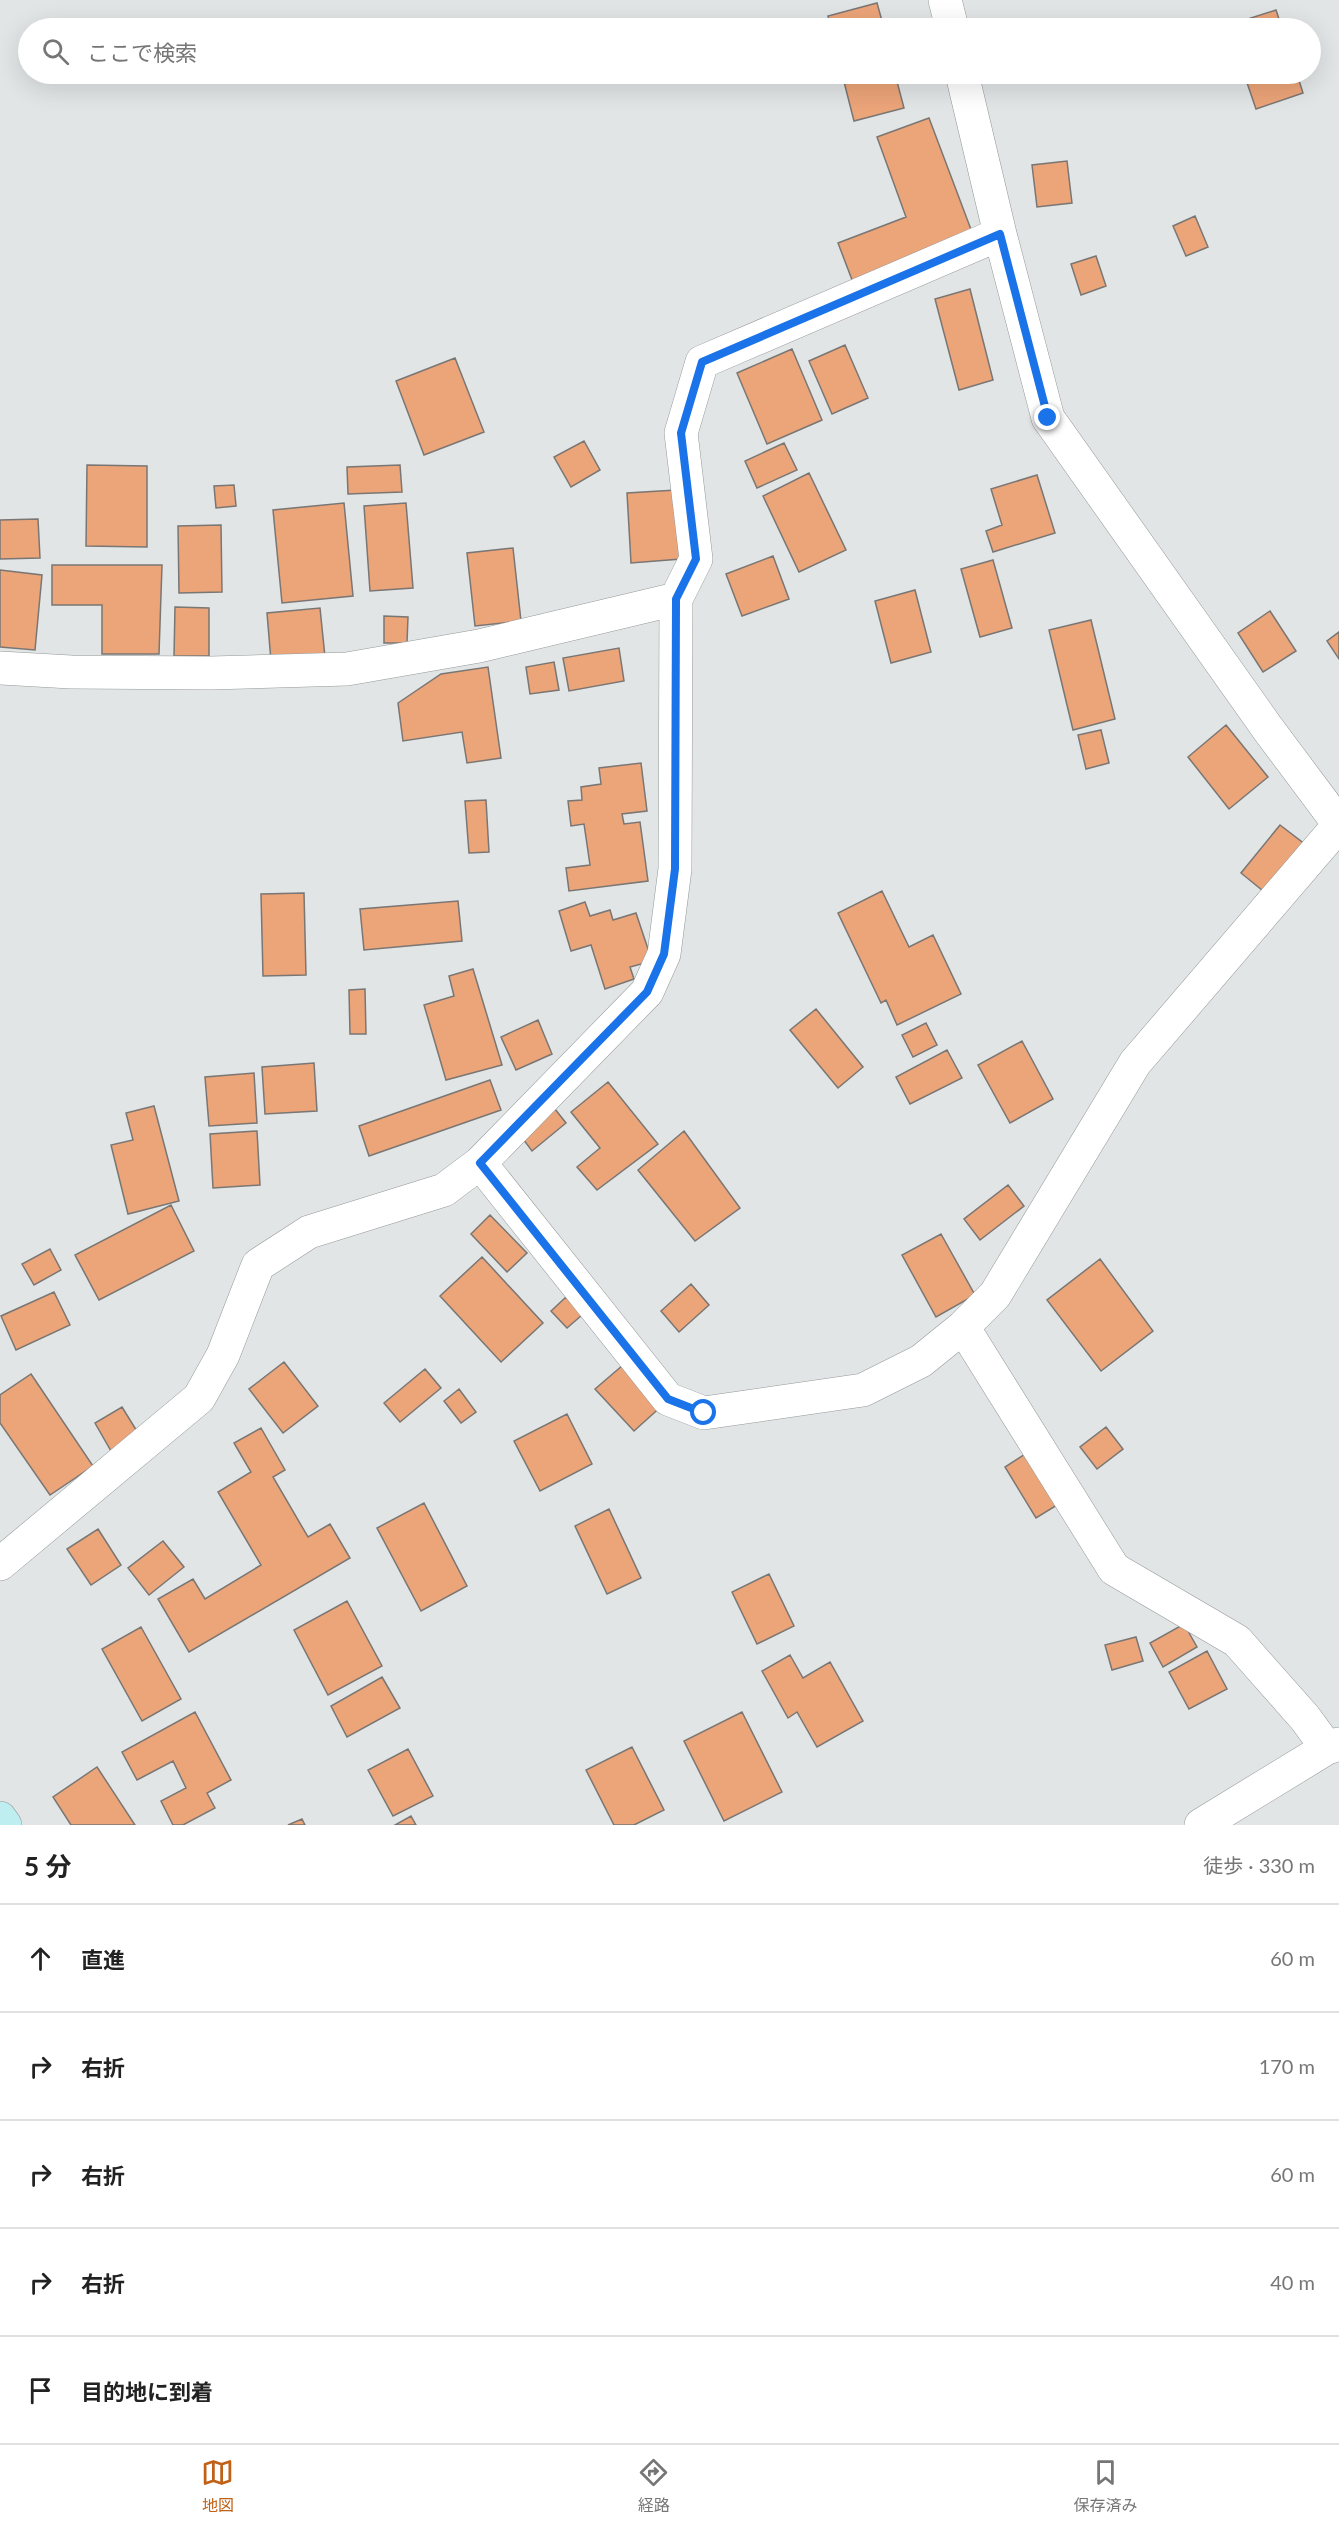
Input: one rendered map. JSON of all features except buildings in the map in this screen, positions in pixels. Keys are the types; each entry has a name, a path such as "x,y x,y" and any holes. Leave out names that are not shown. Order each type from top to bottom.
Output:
{"street":[{"path":"945,0 950,18"},
{"path":"480,1163 668,1399 704,1413 862,1390 921,1361 963,1327 994,1295 1135,1063 1339,824 1268,729 1048,418 1000,234 964,84"},
{"path":"0,1564 199,1398 223,1355 258,1265 309,1232 444,1190 480,1163 647,992 664,954 675,869 676,599 696,559 681,433 702,362 1000,234"},
{"path":"0,668 71,672 211,673 347,669 479,646 676,599"},
{"path":"963,1327 1114,1569 1237,1641 1333,1746 1201,1825"},
{"path":"0,1818 5,1825"}],"route":[{"path":"704,1413 668,1399 480,1163 647,992 664,954 675,869 676,599 696,559 681,433 702,362 1000,234 1048,418"}]}
